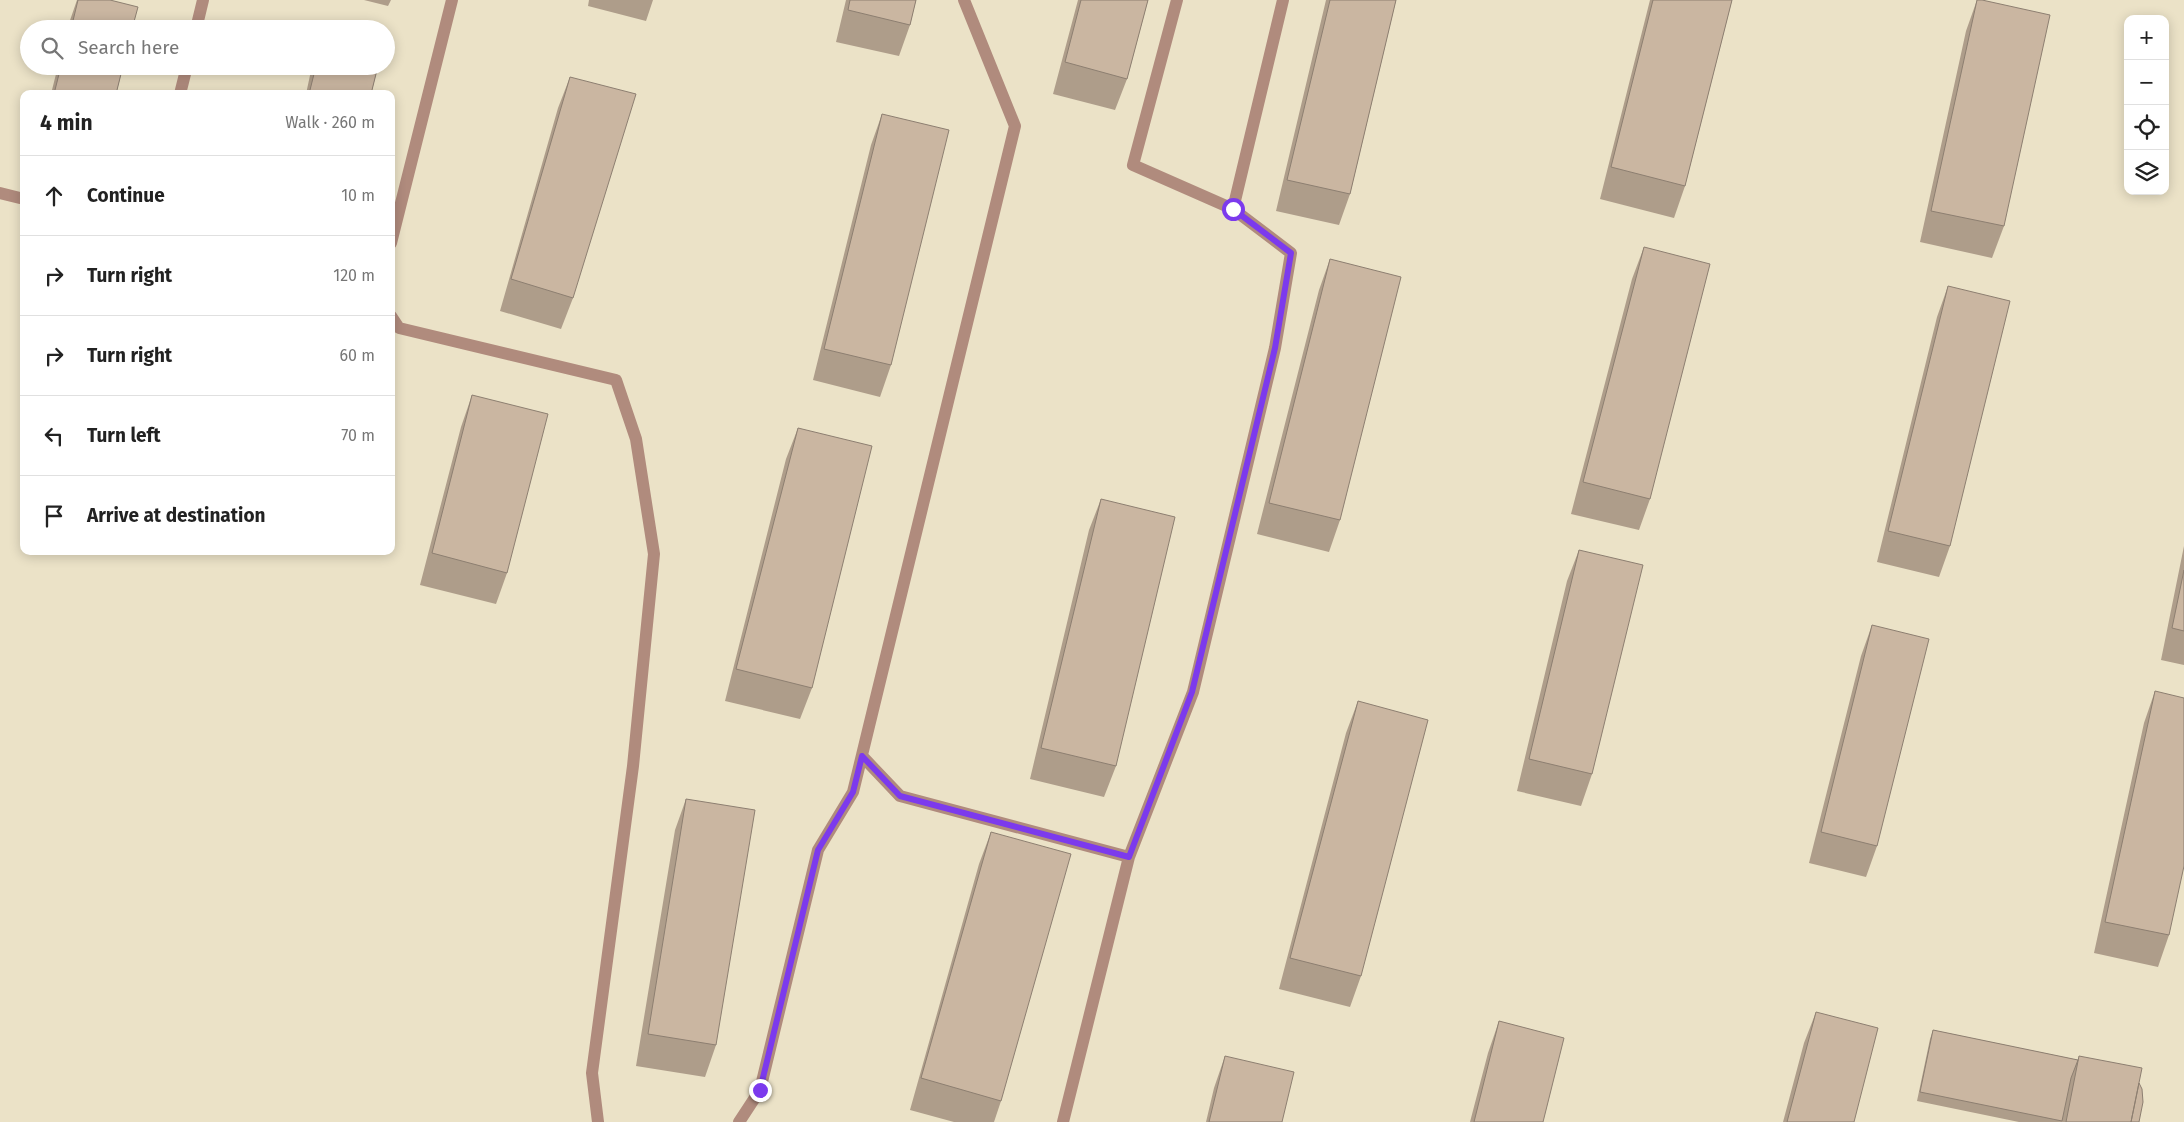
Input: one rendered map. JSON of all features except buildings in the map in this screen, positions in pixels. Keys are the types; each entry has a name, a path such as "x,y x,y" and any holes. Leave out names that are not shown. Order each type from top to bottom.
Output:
{"street":[{"path":"198,20 203,0"},
{"path":"395,227 452,0"},
{"path":"739,1122 760,1090 818,850 853,792 1015,126 964,0"},
{"path":"1063,1122 1129,857 1192,692 1275,348 1291,253 1233,209 1133,165 1177,0"},
{"path":"1233,209 1283,0"},
{"path":"181,90 184,75"},
{"path":"0,193 20,198"},
{"path":"395,328 616,380 636,439 654,554 633,766 592,1073 598,1122"},
{"path":"862,756 900,796 1129,857"}],"route":[{"path":"760,1090 818,850 853,792 862,756 900,796 1129,857 1192,692 1275,348 1291,253 1233,209"}]}
